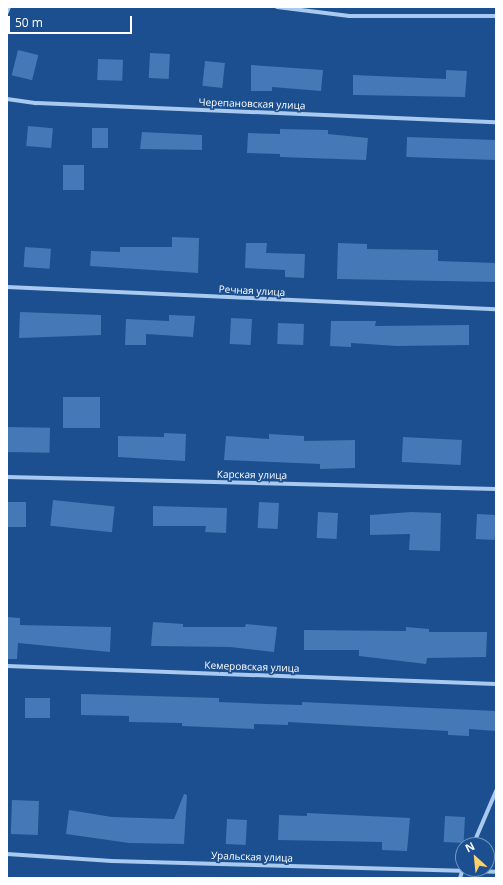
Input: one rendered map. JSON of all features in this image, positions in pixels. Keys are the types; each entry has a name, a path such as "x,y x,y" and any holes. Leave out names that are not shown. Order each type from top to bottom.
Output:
{"street":[{"path":"7,12 9,7"},
{"path":"277,7 349,16 496,16"},
{"name":"Черепановская улица","path":"7,98 37,103 496,122"},
{"name":"Речная улица","path":"7,287 496,309"},
{"name":"Карская улица","path":"7,477 496,489"},
{"name":"Кемеровская улица","path":"7,666 496,684"},
{"path":"476,837 496,791"},
{"name":"Уральская улица","path":"7,854 112,861 455,870"}],"building":[{"path":"18,50 38,55 32,80 12,75"},
{"path":"150,53 170,54 169,79 149,78"},
{"path":"98,59 123,60 122,81 97,80"},
{"path":"205,61 225,63 222,88 202,86"},
{"path":"251,65 323,70 321,91 272,87 272,91 251,91"},
{"path":"446,70 467,71 465,97 353,95 353,75 446,79"},
{"path":"28,126 53,128 51,148 26,146"},
{"path":"92,128 108,128 108,148 92,148"},
{"path":"280,129 328,130 328,134 368,138 366,160 280,157 280,154 247,153 248,133 280,134"},
{"path":"142,132 202,135 202,150 140,149"},
{"path":"407,137 496,140 495,160 406,157"},
{"path":"63,165 84,165 84,190 63,190"},
{"path":"172,237 199,238 198,273 90,266 91,251 120,252 120,247 172,247"},
{"path":"246,243 267,243 266,253 305,254 304,278 285,277 285,270 245,268"},
{"path":"338,243 367,244 367,249 438,250 438,261 496,263 496,282 337,279"},
{"path":"25,247 51,249 50,269 24,267"},
{"path":"20,312 101,315 101,335 19,338"},
{"path":"169,315 195,316 193,337 146,334 146,345 125,345 126,319 169,321"},
{"path":"231,318 252,319 251,345 230,344"},
{"path":"331,321 376,321 375,326 469,325 469,345 397,346 351,343 351,347 330,346"},
{"path":"278,323 304,324 303,345 277,344"},
{"path":"63,397 100,397 100,428 63,428"},
{"path":"7,427 50,428 50,453 7,452"},
{"path":"164,433 186,434 185,461 118,457 118,436 164,437"},
{"path":"269,434 304,436 304,441 355,440 355,468 320,469 320,464 224,460 226,436 269,439"},
{"path":"403,437 462,440 461,465 402,462"},
{"path":"53,500 115,506 112,532 50,526"},
{"path":"7,502 26,502 26,527 7,527"},
{"path":"259,502 279,503 278,529 258,528"},
{"path":"153,506 227,508 226,533 205,532 206,526 153,526"},
{"path":"318,512 338,513 337,539 317,538"},
{"path":"411,512 441,513 440,551 409,550 410,534 370,535 370,515"},
{"path":"477,514 496,515 495,540 476,539"},
{"path":"7,617 20,618 20,625 111,627 110,652 18,643 17,659 7,659"},
{"path":"153,622 183,624 183,627 245,627 246,624 277,627 274,652 230,647 151,646"},
{"path":"406,627 429,629 429,632 487,632 486,657 427,658 426,664 359,656 359,650 304,650 304,630 406,631"},
{"path":"81,694 219,698 219,702 267,704 302,705 302,702 496,711 496,731 469,729 469,736 448,735 448,731 288,722 288,725 254,724 254,729 182,726 182,723 129,722 129,716 81,715"},
{"path":"25,698 50,698 50,718 25,718"},
{"path":"184,794 187,795 184,844 129,843 66,834 69,810 112,817 174,819"},
{"path":"12,800 39,801 38,835 11,834"},
{"path":"307,813 410,818 407,851 382,850 382,842 278,840 279,815 307,816"},
{"path":"445,816 465,817 464,837 455,837 455,843 444,842"},
{"path":"227,819 247,820 246,845 226,844"}]}
